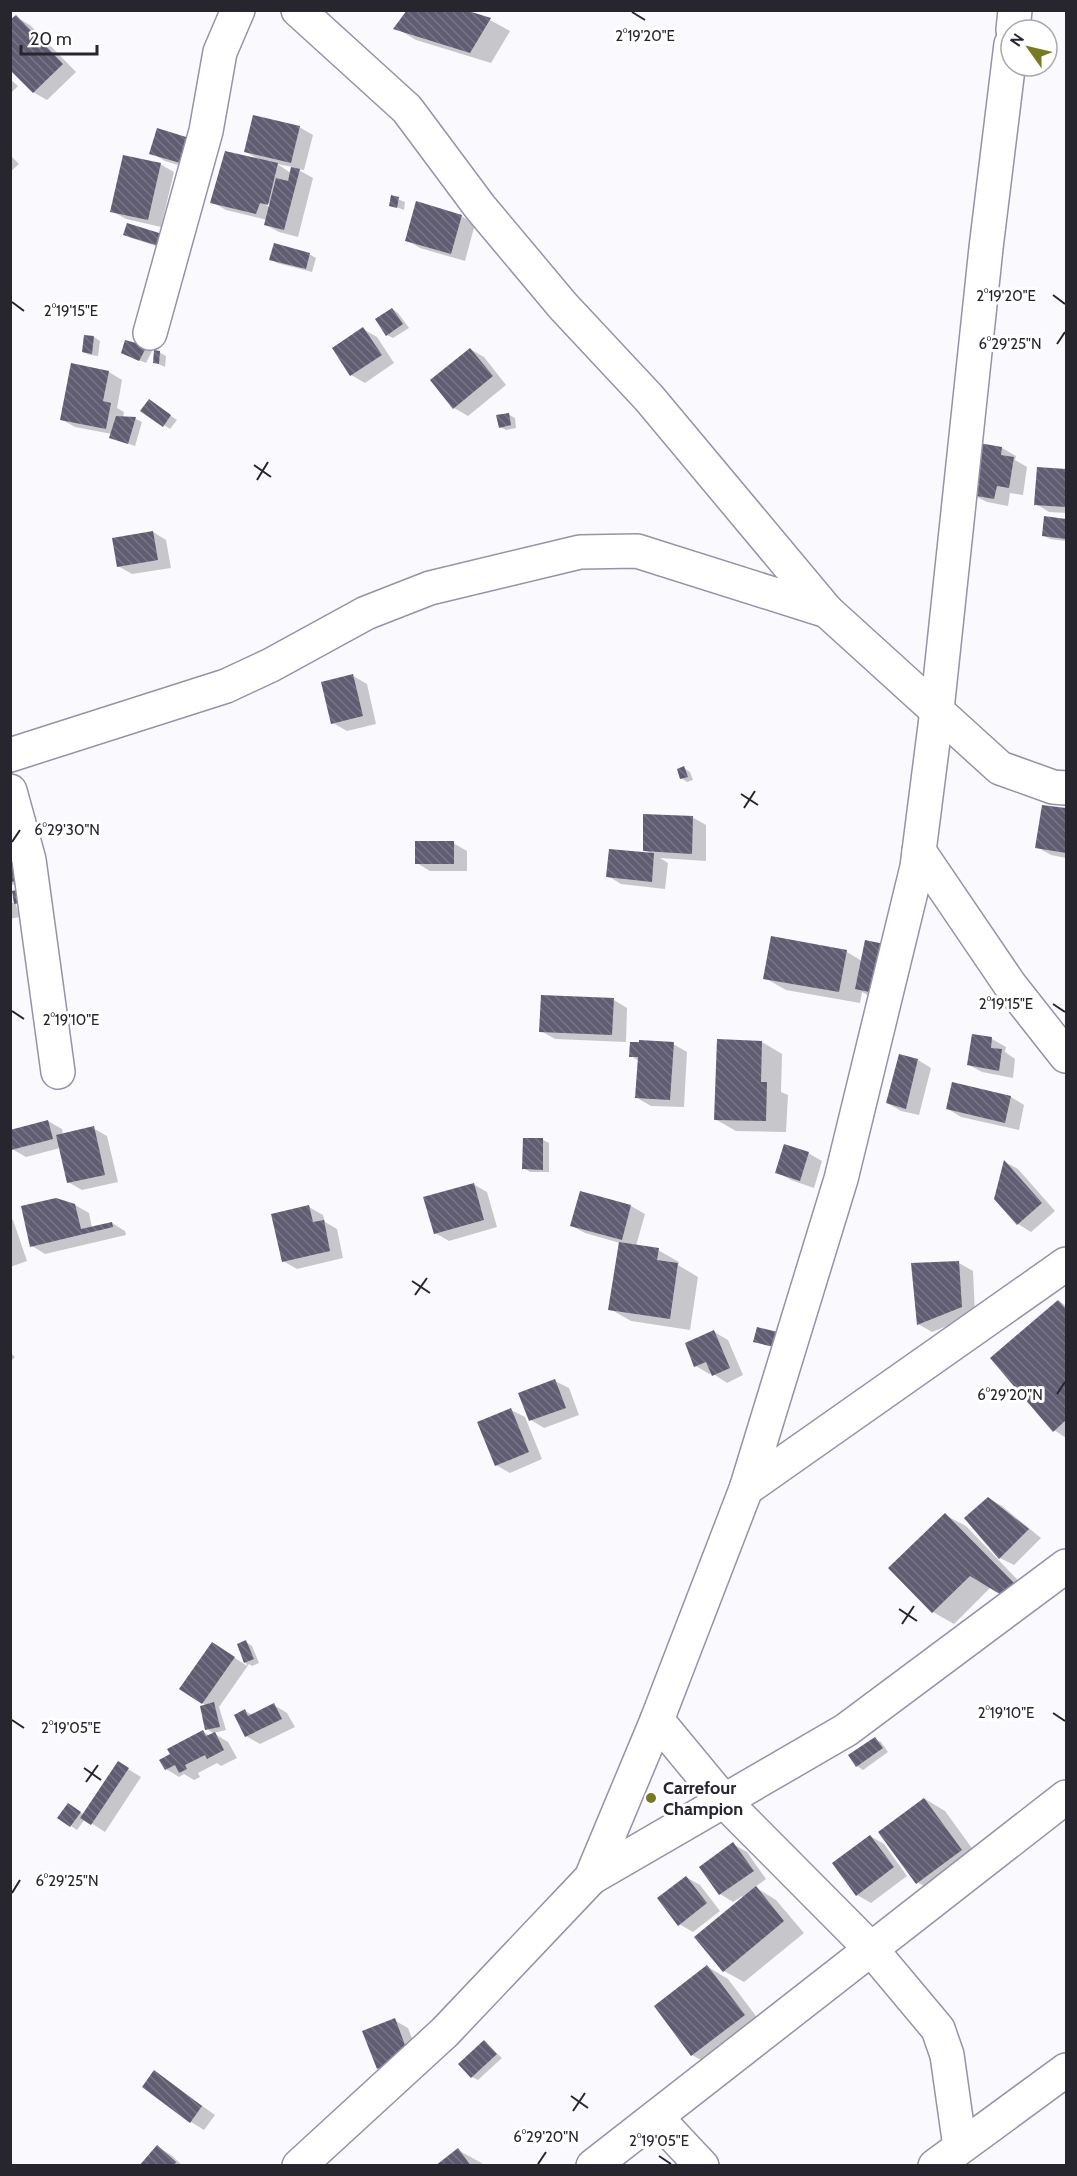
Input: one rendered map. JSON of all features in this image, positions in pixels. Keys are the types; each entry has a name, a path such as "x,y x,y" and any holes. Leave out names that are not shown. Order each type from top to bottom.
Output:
{"street":[{"path":"150,333 206,131 220,52 238,10"},
{"path":"300,11 407,110 495,225 563,306 649,398 826,611 1000,768 1053,788 1066,788"},
{"path":"591,1878 657,1720 746,1489 840,1179 910,899 919,851 937,710 1007,78"},
{"path":"10,755 226,686 271,665 366,613 430,588 580,552 637,551 826,611"},
{"path":"10,791 29,860 58,1072"},
{"path":"919,851 1010,985 1066,1056"},
{"path":"746,1489 1066,1264"},
{"path":"299,2166 446,2032 591,1878 846,1730 1066,1566"},
{"path":"657,1720 724,1801 871,1949 938,2029 947,2055 948,2156"},
{"path":"593,2166 1066,1797"},
{"path":"948,2156 1066,2070"},
{"path":"656,2117 702,2166"}],"building":[{"path":"407,10 465,10 491,18 470,53 393,29"},
{"path":"16,15 63,64 33,93 10,70 10,20"},
{"path":"253,115 300,126 291,163 244,152"},
{"path":"157,128 199,141 191,166 149,154"},
{"path":"225,151 278,163 268,205 260,203 256,214 210,203"},
{"path":"123,155 161,163 148,220 110,212"},
{"path":"291,167 300,169 284,230 264,225 276,178 288,181"},
{"path":"391,195 399,197 397,208 389,206"},
{"path":"416,201 462,215 451,254 405,241"},
{"path":"127,223 172,237 169,249 123,235"},
{"path":"274,243 310,253 306,269 269,260"},
{"path":"392,308 403,324 386,336 375,319"},
{"path":"363,327 382,355 350,376 332,348"},
{"path":"84,335 94,336 92,354 82,352"},
{"path":"125,340 147,346 139,361 121,353"},
{"path":"470,348 493,376 453,409 430,380"},
{"path":"154,350 160,351 159,364 153,363"},
{"path":"71,363 109,371 103,401 111,403 106,429 60,420"},
{"path":"149,399 171,415 163,427 140,411"},
{"path":"509,413 511,425 499,428 496,415"},
{"path":"116,416 136,417 128,444 109,438"},
{"path":"979,443 1002,447 1001,455 1014,457 1009,488 997,486 994,499 971,495"},
{"path":"1037,467 1066,469 1066,507 1034,505"},
{"path":"1044,516 1066,519 1066,539 1042,536"},
{"path":"153,531 158,560 117,567 112,538"},
{"path":"353,674 363,716 331,724 321,682"},
{"path":"684,766 688,777 680,779 677,769"},
{"path":"1042,805 1066,808 1066,853 1035,848"},
{"path":"643,814 693,816 692,854 643,851"},
{"path":"415,841 454,841 454,864 415,864"},
{"path":"609,849 654,853 652,882 606,877"},
{"path":"17,860 19,881 10,882 10,861"},
{"path":"25,888 27,902 14,904 12,891"},
{"path":"771,936 847,950 839,992 763,979"},
{"path":"865,940 889,945 878,994 855,989"},
{"path":"541,995 614,998 612,1035 539,1032"},
{"path":"972,1034 992,1037 991,1048 1002,1049 999,1071 967,1065"},
{"path":"717,1039 762,1041 761,1082 767,1082 766,1121 714,1120"},
{"path":"639,1040 674,1042 670,1100 635,1098 638,1057 629,1057 630,1042 639,1042"},
{"path":"899,1054 918,1059 906,1109 886,1103"},
{"path":"952,1082 1011,1096 1005,1123 946,1109"},
{"path":"48,1120 53,1139 11,1150 10,1130"},
{"path":"94,1126 105,1175 67,1183 56,1135"},
{"path":"523,1138 543,1138 543,1170 522,1169"},
{"path":"784,1144 809,1152 800,1181 775,1173"},
{"path":"1004,1160 1042,1203 1017,1225 994,1199"},
{"path":"474,1183 484,1220 434,1234 423,1197"},
{"path":"580,1191 631,1205 622,1240 570,1226"},
{"path":"56,1198 75,1204 81,1229 112,1222 113,1227 30,1247 21,1206"},
{"path":"309,1205 313,1222 324,1220 330,1251 282,1262 271,1214"},
{"path":"619,1242 659,1248 657,1260 678,1263 670,1319 608,1310"},
{"path":"959,1261 962,1307 917,1325 911,1263"},
{"path":"1058,1300 1066,1309 1066,1420 1053,1432 990,1358"},
{"path":"757,1327 778,1332 774,1347 753,1342"},
{"path":"714,1330 730,1368 712,1376 706,1362 694,1367 685,1343"},
{"path":"555,1379 566,1408 529,1421 518,1393"},
{"path":"511,1408 529,1452 495,1466 477,1422"},
{"path":"988,1497 1029,1529 999,1559 964,1518"},
{"path":"945,1513 1015,1584 1003,1596 970,1576 932,1613 888,1568"},
{"path":"246,1640 254,1659 244,1663 237,1644"},
{"path":"212,1642 235,1657 202,1704 179,1689"},
{"path":"214,1702 220,1727 205,1730 200,1706"},
{"path":"274,1703 282,1719 245,1737 234,1715 245,1709 248,1716"},
{"path":"203,1730 206,1736 215,1732 224,1750 207,1759 205,1755 185,1765 187,1769 179,1773 175,1765 165,1770 159,1760 170,1754 167,1749"},
{"path":"875,1737 883,1748 856,1767 848,1755"},
{"path":"118,1761 129,1768 91,1825 80,1818"},
{"path":"924,1798 962,1850 916,1884 878,1832"},
{"path":"68,1803 81,1812 70,1827 57,1818"},
{"path":"870,1835 894,1867 856,1896 832,1863"},
{"path":"733,1842 754,1871 719,1895 699,1867"},
{"path":"686,1876 707,1903 678,1926 657,1898"},
{"path":"756,1886 784,1921 723,1972 694,1937"},
{"path":"707,1965 745,2015 691,2056 654,2006"},
{"path":"395,2018 409,2056 377,2069 362,2031"},
{"path":"484,2040 497,2054 471,2078 458,2064"},
{"path":"154,2070 202,2106 190,2123 142,2087"},
{"path":"157,2145 176,2162 174,2166 139,2166"},
{"path":"458,2148 471,2166 435,2166"}],"place":[{"name":"Carrefour Champion","path":"651,1798"}]}
